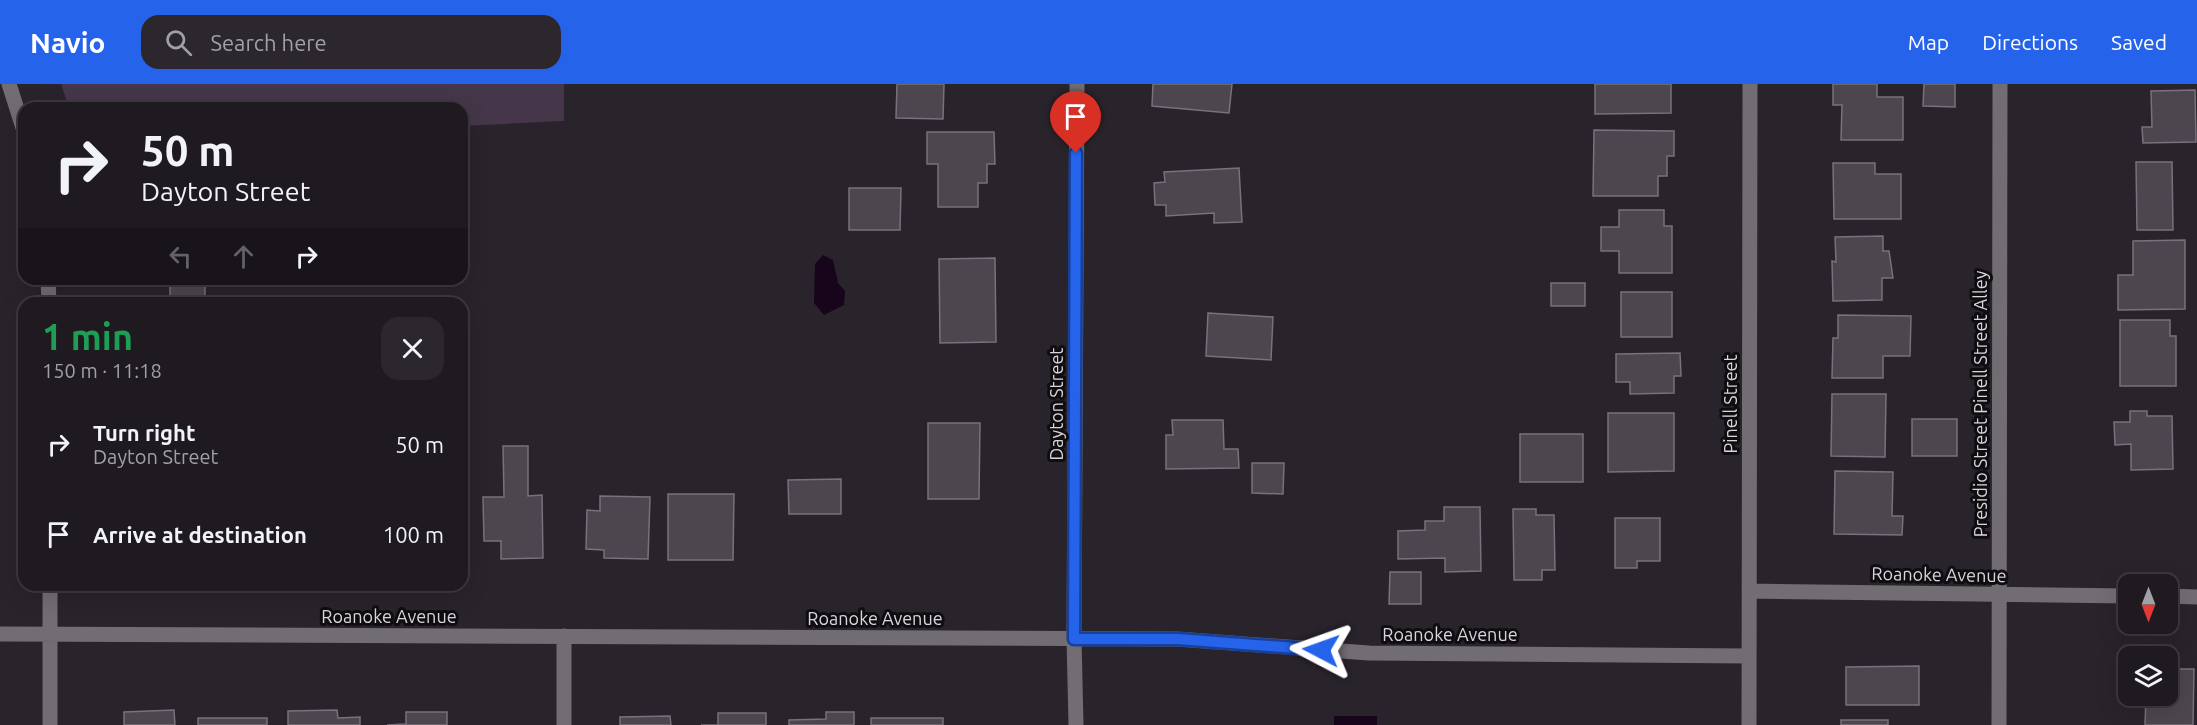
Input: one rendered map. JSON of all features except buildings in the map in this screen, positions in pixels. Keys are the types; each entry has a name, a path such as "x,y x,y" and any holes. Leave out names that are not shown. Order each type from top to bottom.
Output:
{"street":[{"path":"9,84 18,112"},
{"name":"Dayton Street","path":"1076,725 1074,639 1077,84"},
{"name":"Pinell Street","path":"1749,725 1750,84"},
{"name":"Presidio Street Pinell Street Alley","path":"1999,725 2000,84"},
{"path":"50,591 50,725"},
{"name":"Roanoke Avenue","path":"1749,591 2118,596"},
{"path":"2178,596 2197,597"},
{"name":"Roanoke Avenue","path":"0,634 1178,639 1369,653 1749,656"},
{"path":"564,636 564,725"}],"shaded area":[{"path":"61,84 564,84 564,121 468,126 468,102 67,102"},
{"path":"823,255 833,260 838,283 845,291 844,305 824,315 814,303 815,264"},
{"path":"1334,716 1377,716 1377,725 1334,725"}],"route":[{"path":"1076,153 1074,639 1178,639 1321,650"}]}
